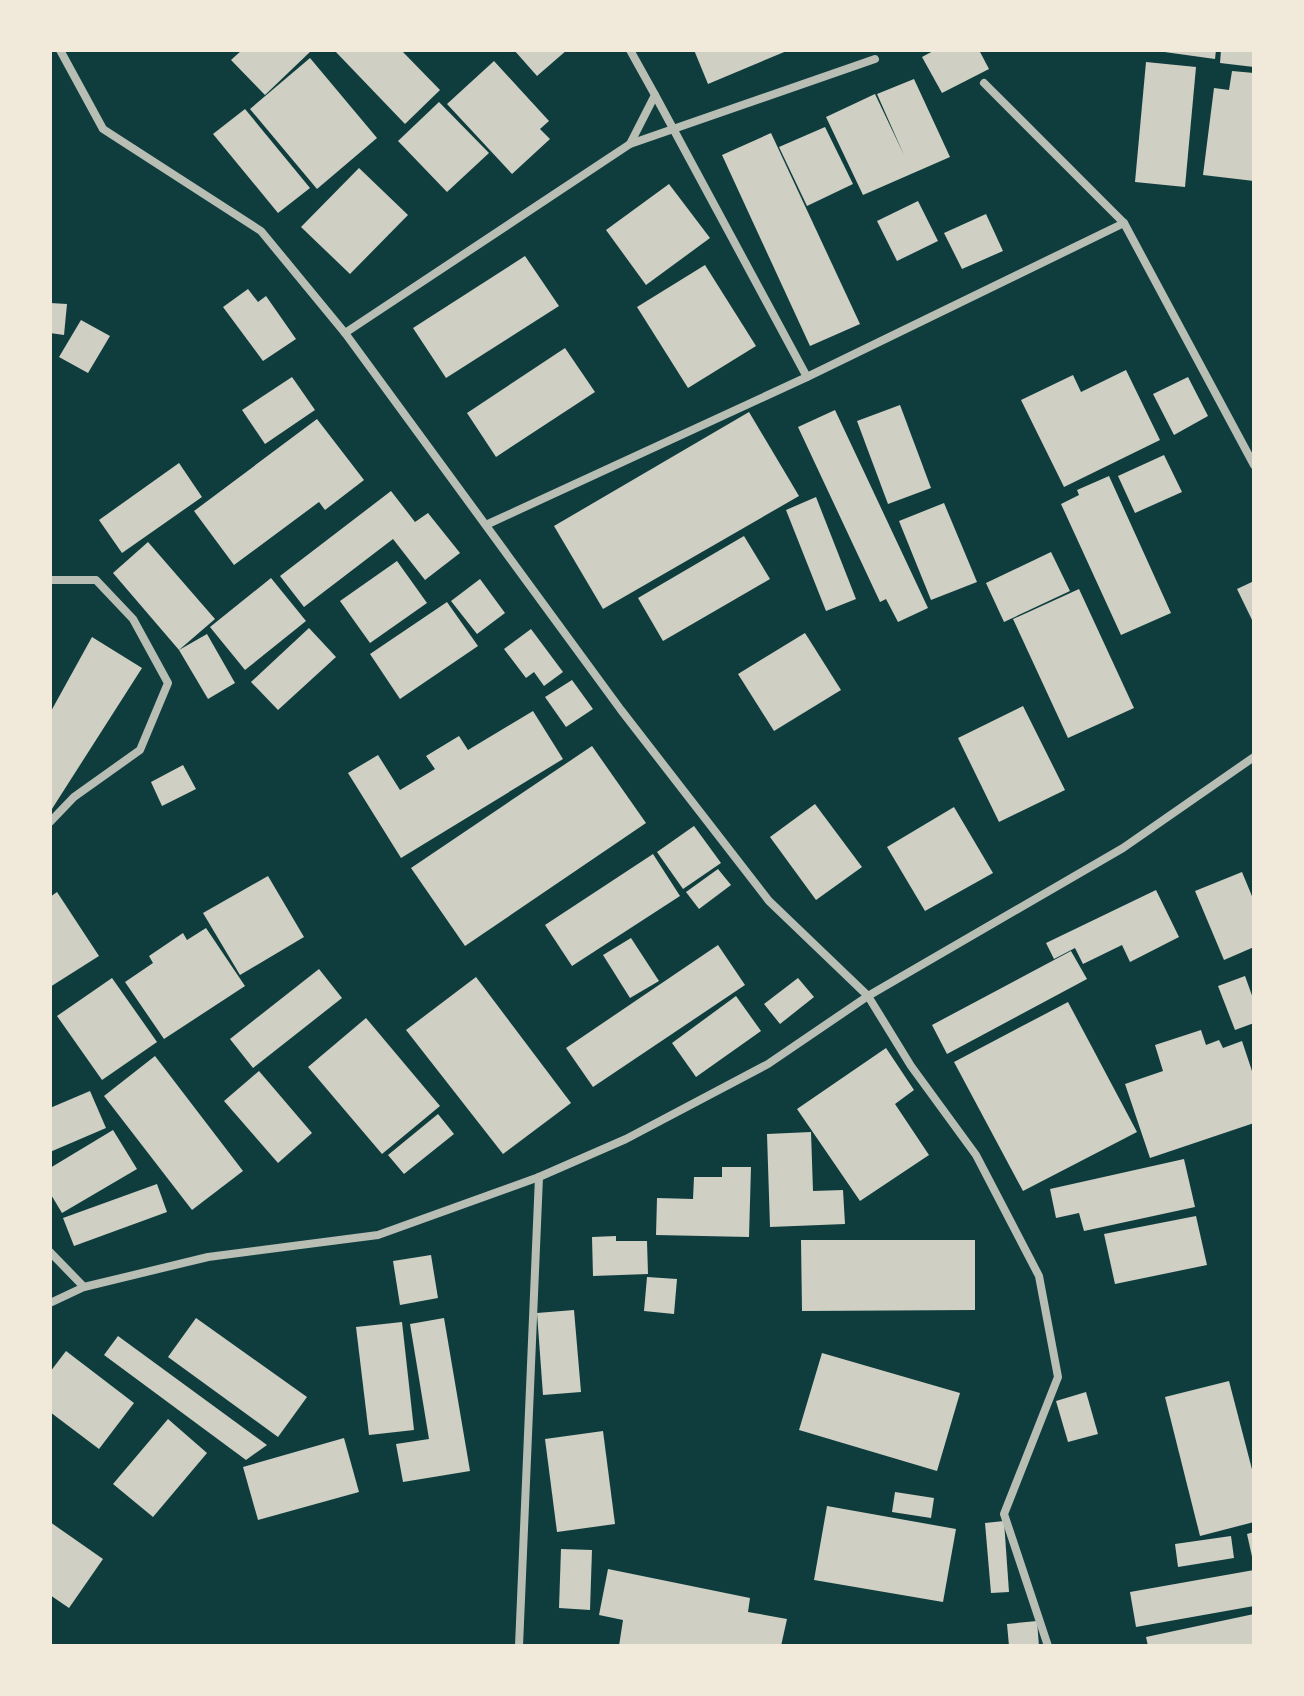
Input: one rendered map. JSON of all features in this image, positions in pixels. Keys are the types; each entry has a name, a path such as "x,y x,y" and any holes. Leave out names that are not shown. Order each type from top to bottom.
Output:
{"street":[{"path":"60,50 103,129 261,231 345,333 488,524 621,710 769,901 868,996 911,1066 976,1155 1039,1276 1058,1377 1004,1514 1048,1646"},
{"path":"630,50 676,129 750,276 807,377"},
{"path":"345,333 630,144 875,59"},
{"path":"984,83 1124,223 1254,465"},
{"path":"630,144 655,95"},
{"path":"488,524 807,377 1124,223"},
{"path":"50,580 96,580 133,619 168,683 140,750 74,797 50,822"},
{"path":"50,1303 84,1287 208,1257 378,1235 539,1177 626,1139 768,1064 868,996 1123,848 1254,757"},
{"path":"519,1646 539,1177"},
{"path":"50,1252 84,1287"}],"building":[{"path":"242,50 312,50 265,95 231,60"},
{"path":"334,50 401,50 440,90 405,124"},
{"path":"514,50 567,50 537,76"},
{"path":"694,50 789,50 708,84"},
{"path":"935,50 979,50 989,69 942,93 922,57"},
{"path":"1150,50 1216,50 1215,59"},
{"path":"1221,50 1254,50 1254,67 1220,63"},
{"path":"310,58 377,138 317,189 250,109"},
{"path":"494,61 549,121 540,129 550,139 512,174 447,104"},
{"path":"1146,62 1196,67 1185,187 1135,182"},
{"path":"1232,71 1254,73 1254,181 1203,175 1214,88 1229,90"},
{"path":"914,79 950,157 863,195 826,117 875,94 904,155 877,94"},
{"path":"439,102 489,153 447,192 398,141"},
{"path":"245,109 310,188 278,213 213,134"},
{"path":"825,127 853,184 807,206 779,147"},
{"path":"771,133 860,324 810,346 722,155"},
{"path":"359,168 408,215 350,274 301,227"},
{"path":"669,184 710,238 646,285 606,230"},
{"path":"918,201 938,241 897,261 877,221"},
{"path":"986,214 1003,251 962,269 944,233"},
{"path":"525,256 559,306 446,378 413,328"},
{"path":"705,265 756,346 688,388 637,307"},
{"path":"248,289 258,302 266,296 296,339 263,361 223,307"},
{"path":"50,303 67,304 64,335 50,333"},
{"path":"81,320 110,336 88,373 59,357"},
{"path":"565,348 595,392 496,457 467,413"},
{"path":"1126,370 1160,440 1064,487 1021,400 1073,375 1081,392"},
{"path":"292,377 315,410 265,444 242,410"},
{"path":"1188,377 1208,416 1174,435 1153,394"},
{"path":"900,405 931,488 888,504 857,421"},
{"path":"835,410 928,608 898,622 886,599 880,602 798,427"},
{"path":"749,412 799,496 603,609 554,526"},
{"path":"317,419 364,480 325,510 319,502 234,565 194,511"},
{"path":"1164,455 1182,492 1135,513 1118,476"},
{"path":"179,463 202,497 122,553 99,520"},
{"path":"1109,476 1171,613 1121,635 1061,504 1079,495 1077,490"},
{"path":"391,491 415,522 428,513 460,553 425,580 393,539 304,607 280,576"},
{"path":"816,497 856,599 826,611 786,510"},
{"path":"944,503 977,582 931,600 899,521"},
{"path":"744,536 770,579 663,641 638,598"},
{"path":"148,542 215,619 179,650 113,573"},
{"path":"1051,552 1070,591 1004,622 986,583"},
{"path":"397,561 427,603 370,643 340,601"},
{"path":"271,578 306,621 245,670 210,627"},
{"path":"480,579 505,613 477,634 451,601"},
{"path":"1254,581 1254,624 1237,589"},
{"path":"1079,589 1134,708 1068,738 1013,619"},
{"path":"447,602 478,646 400,699 370,654"},
{"path":"309,628 336,657 278,710 251,682"},
{"path":"531,629 563,672 544,686 534,672 526,678 504,649"},
{"path":"805,633 841,690 774,731 738,674"},
{"path":"207,634 235,683 208,699 179,650"},
{"path":"92,637 142,668 50,812 50,713"},
{"path":"572,680 593,709 566,727 545,697"},
{"path":"1023,706 1065,790 999,822 958,738"},
{"path":"533,711 563,759 401,858 348,773 378,755 400,790 435,769 426,756 459,736 468,750"},
{"path":"592,746 646,823 465,946 411,868"},
{"path":"183,765 196,789 162,806 151,782"},
{"path":"815,804 862,867 816,900 770,837"},
{"path":"954,807 993,873 925,911 887,847"},
{"path":"694,826 721,863 683,889 657,852"},
{"path":"653,854 680,896 572,966 545,925"},
{"path":"718,869 731,885 699,909 686,892"},
{"path":"1242,872 1254,901 1254,947 1224,960 1195,891"},
{"path":"268,876 304,937 240,975 203,913"},
{"path":"1156,890 1179,937 1130,962 1122,945 1083,964 1075,948 1054,959 1046,943"},
{"path":"57,892 99,956 50,987 50,897"},
{"path":"206,928 245,986 164,1039 125,982 153,963 149,956 183,933 187,940"},
{"path":"631,938 659,981 630,998 603,955"},
{"path":"718,945 745,985 593,1087 566,1048"},
{"path":"1071,951 1087,979 947,1054 932,1025"},
{"path":"319,969 342,998 253,1068 230,1039"},
{"path":"1245,976 1254,1001 1254,1023 1235,1030 1218,986"},
{"path":"476,977 571,1103 503,1154 406,1030"},
{"path":"112,978 157,1042 102,1080 57,1016"},
{"path":"798,978 814,997 780,1024 764,1004"},
{"path":"736,996 761,1031 696,1077 672,1043"},
{"path":"1068,1002 1137,1132 1023,1191 954,1062"},
{"path":"366,1018 440,1106 382,1154 308,1067"},
{"path":"1201,1030 1206,1045 1219,1040 1223,1048 1242,1041 1254,1077 1254,1123 1150,1158 1125,1084 1163,1071 1155,1045"},
{"path":"886,1048 914,1090 895,1104 929,1155 860,1201 797,1109"},
{"path":"155,1056 243,1171 192,1210 104,1096"},
{"path":"259,1071 312,1133 278,1163 224,1101"},
{"path":"90,1091 106,1128 50,1152 50,1108"},
{"path":"438,1114 454,1134 404,1174 388,1155"},
{"path":"113,1130 137,1169 62,1213 50,1193 50,1168"},
{"path":"811,1132 813,1191 843,1190 845,1224 770,1227 767,1134"},
{"path":"1184,1159 1195,1207 1084,1231 1079,1213 1056,1218 1050,1189"},
{"path":"722,1167 751,1167 749,1237 656,1235 657,1198 693,1199 694,1177 722,1177"},
{"path":"157,1184 167,1212 74,1246 63,1218"},
{"path":"1196,1216 1207,1265 1115,1284 1104,1234"},
{"path":"616,1236 616,1241 647,1241 648,1274 593,1276 592,1237"},
{"path":"801,1240 975,1240 975,1310 802,1311"},
{"path":"431,1255 438,1298 400,1305 393,1261"},
{"path":"647,1277 677,1279 674,1314 644,1311"},
{"path":"574,1310 581,1392 543,1395 537,1313"},
{"path":"196,1318 307,1397 278,1437 168,1357"},
{"path":"444,1318 470,1471 403,1482 396,1444 429,1439 410,1324"},
{"path":"402,1322 414,1430 369,1435 356,1327"},
{"path":"118,1336 267,1445 246,1460 104,1355"},
{"path":"66,1351 134,1403 99,1449 50,1412 50,1372"},
{"path":"822,1353 960,1393 937,1471 799,1430"},
{"path":"1229,1381 1254,1477 1254,1522 1200,1536 1165,1397"},
{"path":"1086,1392 1098,1434 1068,1442 1056,1401"},
{"path":"168,1419 207,1453 153,1517 113,1484"},
{"path":"603,1431 615,1524 557,1532 545,1439"},
{"path":"344,1438 359,1492 258,1520 243,1467"},
{"path":"895,1492 934,1498 931,1518 892,1512"},
{"path":"827,1506 956,1529 943,1602 814,1580"},
{"path":"1004,1521 1009,1592 991,1593 985,1523"},
{"path":"50,1522 103,1559 69,1608 50,1595"},
{"path":"1254,1532 1254,1561 1253,1561 1247,1534"},
{"path":"1231,1536 1234,1558 1178,1567 1175,1544"},
{"path":"561,1549 592,1550 590,1610 559,1608"},
{"path":"608,1569 750,1598 748,1612 787,1619 781,1646 619,1646 623,1620 599,1615"},
{"path":"1254,1570 1254,1606 1136,1627 1130,1592"},
{"path":"1254,1614 1254,1646 1148,1646 1146,1637"},
{"path":"1037,1621 1039,1646 1009,1646 1007,1624"}]}
